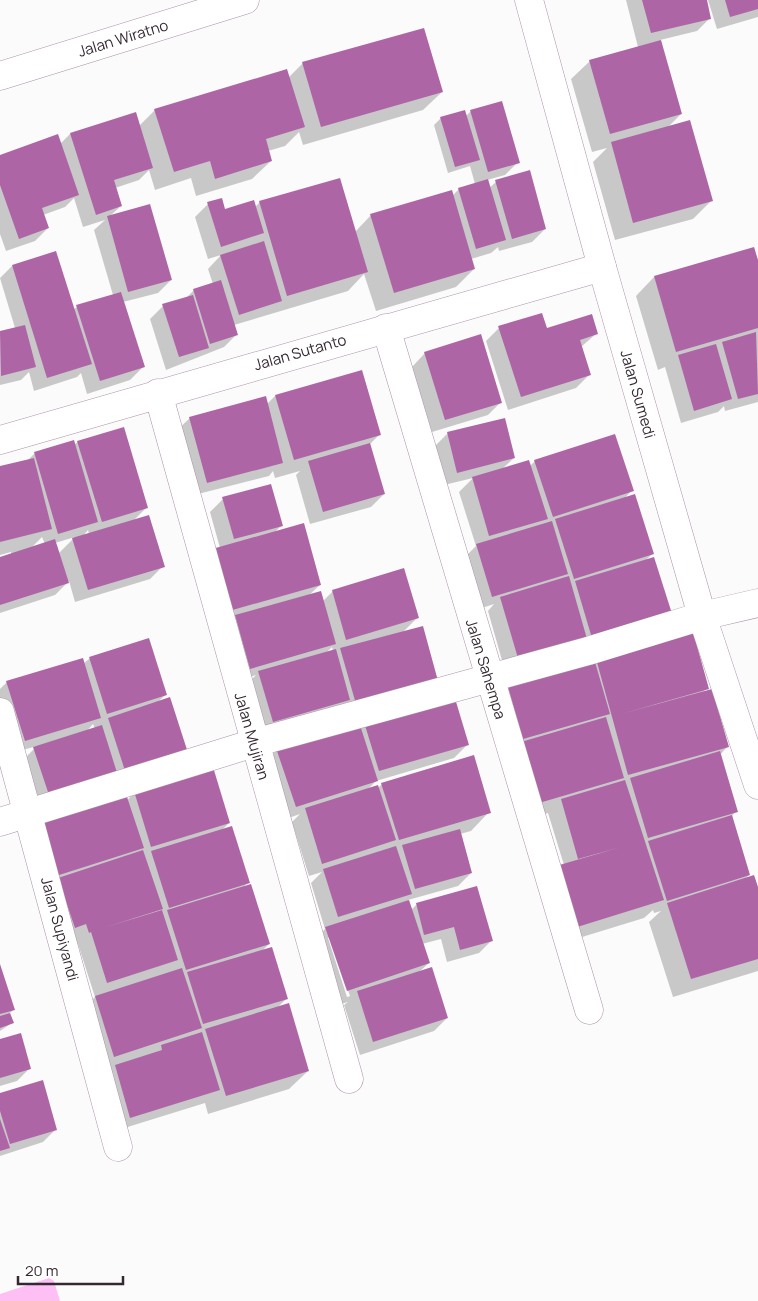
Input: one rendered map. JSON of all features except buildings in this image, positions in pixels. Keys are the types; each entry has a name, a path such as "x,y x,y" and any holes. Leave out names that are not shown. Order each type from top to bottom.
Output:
{"street":[{"name":"Jalan Wiratno","path":"0,76 245,0"},
{"name":"Jalan Sumedi","path":"529,0 602,267 702,616 758,785"},
{"name":"Jalan Sutanto","path":"0,440 158,393 602,267"},
{"name":"Jalan Sahempa","path":"386,328 589,1010"},
{"name":"Jalan Mujiran","path":"158,393 349,1079"},
{"path":"0,822 254,743 588,652 702,616 758,603"},
{"name":"Jalan Supiyandi","path":"0,712 118,1147"}],"shaded area":[{"path":"49,1278 54,1281 60,1301 0,1301 0,1294"}]}
